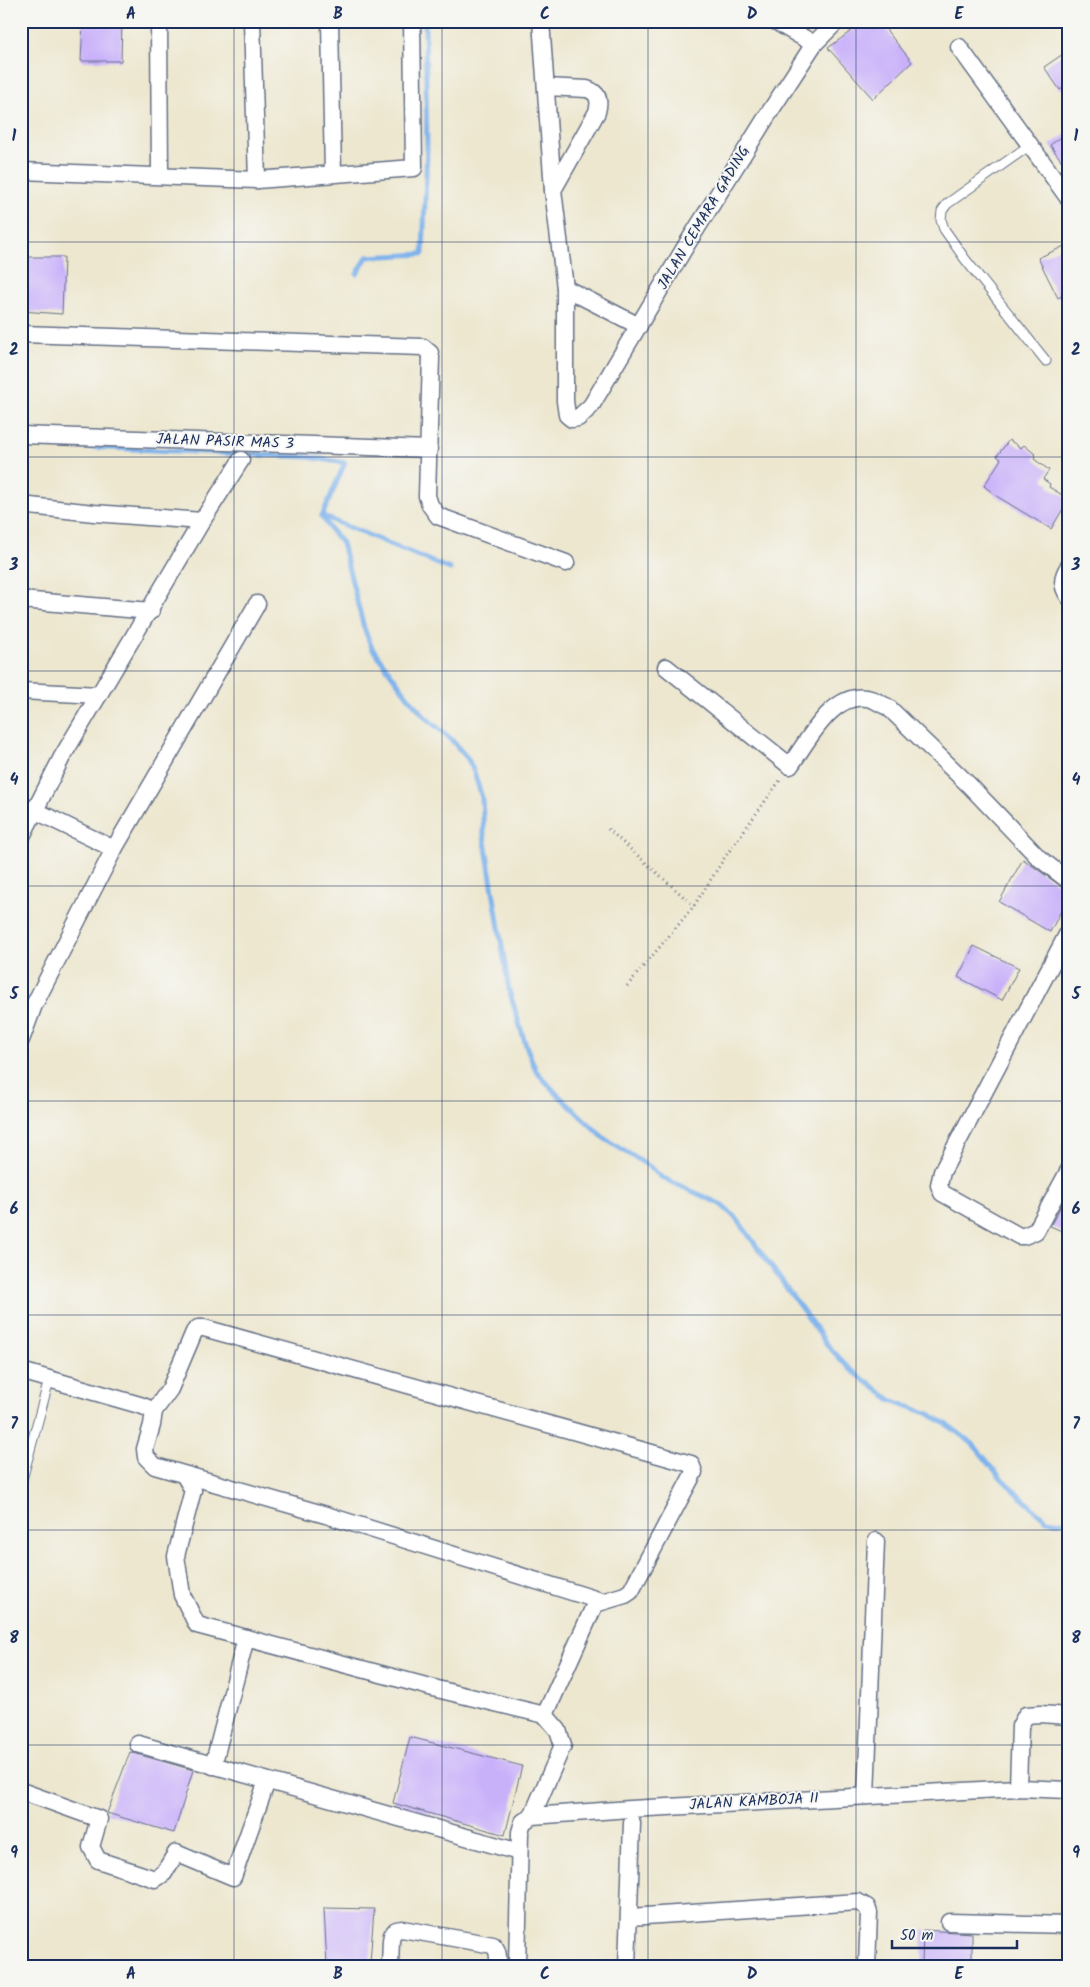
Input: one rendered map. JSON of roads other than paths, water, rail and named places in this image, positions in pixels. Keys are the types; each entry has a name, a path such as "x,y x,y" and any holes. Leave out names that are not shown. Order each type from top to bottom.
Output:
{"street":[{"path":"160,21 160,175"},
{"path":"252,21 257,180"},
{"path":"330,21 333,174"},
{"path":"21,171 257,180 414,168 412,21"},
{"path":"541,21 553,190 565,288 639,326"},
{"path":"775,21 814,44"},
{"name":"JALAN CEMARA GADING","path":"565,288 565,409 567,415 572,418 578,418 591,406 687,244 814,44 837,21"},
{"path":"959,47 1069,199"},
{"path":"546,87 588,89 598,96 599,104 597,112 553,190"},
{"path":"21,334 419,346 426,349 431,357 427,496 430,505 438,516 566,563"},
{"name":"JALAN PASIR MAS 3","path":"21,435 429,448"},
{"path":"21,838 28,809 151,611 202,521 242,460"},
{"path":"21,505 94,513 202,521"},
{"path":"1069,566 1062,582 1064,590 1069,597"},
{"path":"21,600 151,611"},
{"path":"21,1040 28,1004 114,849 257,604"},
{"path":"666,667 790,766 823,718 839,703 858,698 873,699 888,708 970,786 1039,858 1069,880"},
{"path":"21,691 99,695"},
{"path":"28,809 114,849"},
{"path":"1069,931 942,1172 939,1185 942,1193 1019,1236 1024,1236 1036,1231 1069,1170"},
{"path":"545,1715 595,1604 625,1595 631,1591 694,1472 690,1464 204,1328 198,1328 194,1332 170,1389 154,1411 152,1425 145,1443 146,1457 155,1466 326,1515 601,1601"},
{"path":"21,1370 154,1411"},
{"path":"184,1475 193,1490 176,1556 182,1595 197,1625 441,1690 545,1715 558,1730 563,1745 532,1816 523,1822 520,1832 516,1966"},
{"path":"866,1796 876,1541"},
{"path":"213,1766 246,1638"},
{"path":"1018,1788 1020,1726 1022,1720 1026,1715 1069,1716"},
{"path":"138,1744 519,1852"},
{"path":"21,1791 99,1819 90,1847 98,1860 156,1879 164,1874 176,1853 233,1877 267,1781"},
{"name":"JALAN KAMBOJA II","path":"532,1816 620,1809 1018,1788 1069,1790"},
{"path":"627,1966 632,1822"},
{"path":"630,1917 858,1902 867,1907 869,1913 867,1966"},
{"path":"949,1922 1069,1925"},
{"path":"390,1966 392,1935 396,1930 402,1929 493,1945 498,1955 498,1966"}],"lane":[{"path":"1030,145 947,204 942,211 941,220 944,229 965,259 1046,361"},
{"path":"21,1483 49,1380"}],"waterway":[{"path":"357,274 367,257 423,254 427,149 425,21"},
{"path":"21,444 308,457 345,463 322,516 342,543 364,628 372,648 425,717 450,738 468,759 474,772 482,798 484,835 509,990 525,1043 536,1071 556,1093 605,1139 650,1167 661,1177 720,1204 737,1219 829,1347 850,1369 891,1400 929,1414 949,1426 973,1444 1001,1478 1037,1512 1047,1520 1069,1523"},
{"path":"322,516 450,569"}]}
